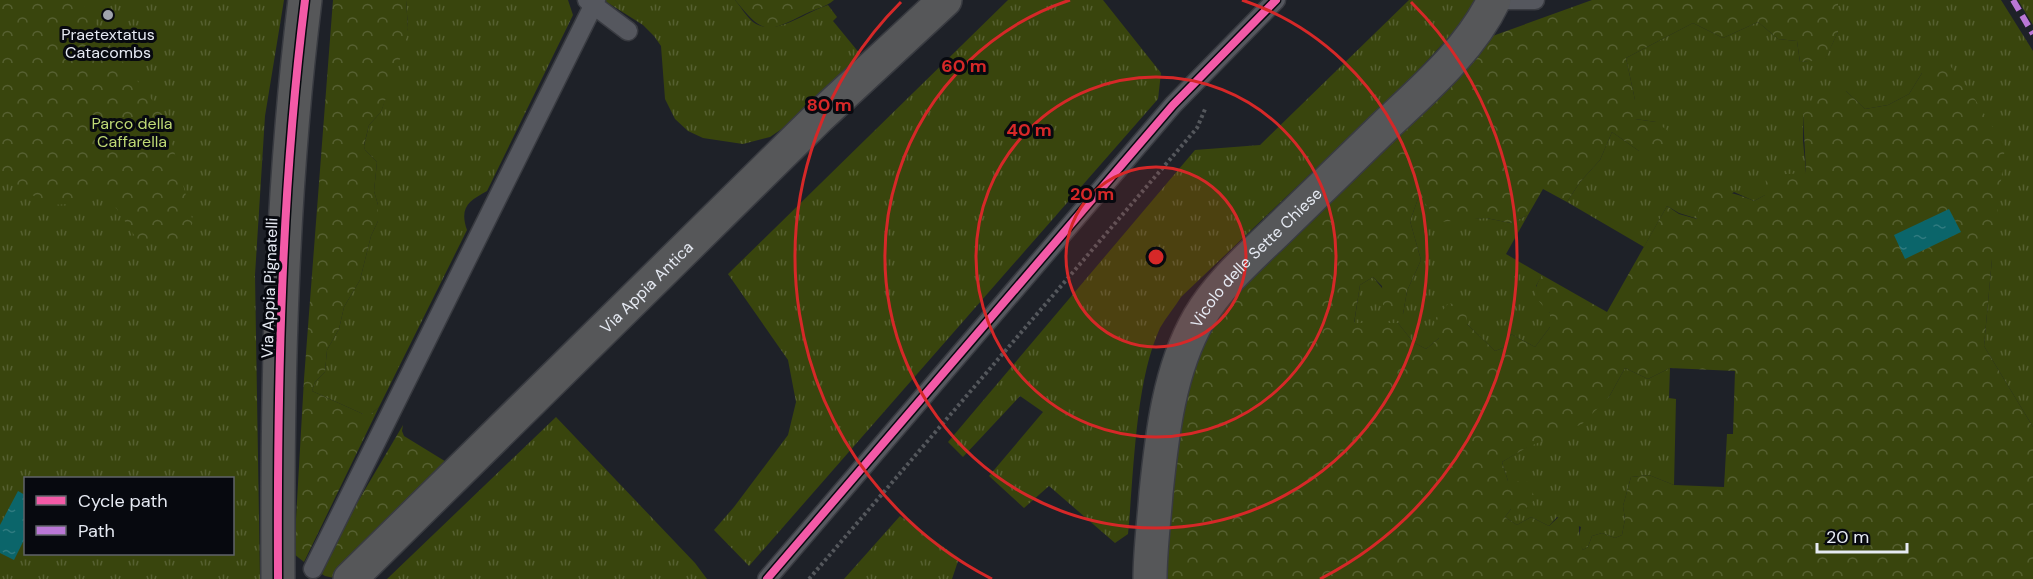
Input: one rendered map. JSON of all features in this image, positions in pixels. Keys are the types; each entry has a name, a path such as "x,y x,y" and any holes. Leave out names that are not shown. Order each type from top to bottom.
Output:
{"main road":[{"name":"Via Appia Pignatelli","path":"278,579 279,370 283,256 293,105 305,0"},
{"name":"Via Appia Antica","path":"350,579 819,117 945,0"},
{"name":"Vicolo delle Sette Chiese","path":"1150,579 1154,519 1166,417 1180,361 1199,317 1215,295 1246,261 1427,86 1466,42 1494,0"}],"lane":[{"path":"767,579 1173,105 1276,0"},
{"path":"1505,0 1535,0"},
{"path":"312,569 592,2 628,31"}],"path":[{"path":"809,579 1197,128 1209,100 1208,70"}],"green space":[{"name":"Parco della Caffarella","path":"0,0 284,0 265,116 255,275 260,579 0,579"},
{"path":"0,0 81,0 106,40 165,117 193,222 184,241 138,241 103,188 91,191 88,203 51,205 0,178"},
{"path":"333,0 406,0 408,28 405,45 381,112 369,125 364,145 365,150 377,162 374,191 378,205 378,221 371,236 360,280 344,307 339,329 327,350 325,372 315,382 312,391 363,414 371,414 379,407 304,562 294,554 304,379"},
{"path":"406,0 568,0 573,15 487,191 475,198 465,210 467,230 379,407 371,414 363,414 312,391 315,382 325,372 327,350 339,329 344,307 360,280 371,236 378,221 378,205 374,191 377,162 364,146 369,125 381,112 408,28"},
{"path":"605,0 735,0 753,22 771,27 790,22 828,5 837,17 833,21 865,60 792,122 770,137 743,144 703,138 688,131 675,119 665,99 661,46 654,36 643,25"},
{"path":"735,0 834,0 782,25 766,27 752,19"},
{"path":"1008,0 1103,0 1161,73 1158,99 749,566 714,530 788,435 796,402 788,360 728,274"},
{"path":"1409,0 1477,0 1471,13 1412,77 1181,297 1165,320 1152,350 1140,401 1128,534 1115,543 1049,486 1024,508 989,476 1043,412 1020,396 963,457 948,442 1195,150 1260,145"},
{"path":"1592,0 1838,0 1838,32 1825,60 1800,62 1797,41 1778,39 1758,22 1723,38 1693,23 1626,58 1635,100 1635,119 1656,122 1671,133 1663,150 1639,151 1612,132 1600,160 1580,182 1567,202 1543,189 1528,215 1511,223 1486,218 1440,222 1419,196 1410,221 1421,260 1407,291 1403,314 1383,305 1382,286 1373,277 1360,285 1354,323 1398,323 1413,342 1426,349 1439,338 1434,320 1449,303 1466,308 1467,324 1495,351 1505,347 1511,334 1535,347 1550,327 1550,313 1536,296 1536,287 1542,275 1607,312 1667,206 1679,214 1697,219 1702,200 1713,193 1727,192 1754,201 1765,195 1766,175 1806,173 1803,114 1823,92 1846,91 1865,109 1888,105 1909,94 1922,73 1947,62 1967,87 2005,146 1984,346 2033,427 2033,579 1158,579 1176,407 1215,309 1487,38","holes":["1625,368 1648,379 1670,368 1735,371 1733,434 1727,434 1724,487 1674,485 1649,475 1631,477 1623,506 1625,519 1622,535 1615,538 1602,533 1592,536 1588,547 1583,550 1577,516 1565,511 1549,526 1531,517 1517,525 1505,517 1511,509 1524,510 1535,499 1529,482 1508,481 1502,462 1526,448 1582,424 1609,397"]},
{"path":"1838,0 2001,0 2033,51 2033,427 1984,346 1992,259 1922,73 1909,94 1888,105 1865,109 1846,91 1803,114 1806,173 1754,201 1734,192 1698,219 1679,213 1667,206 1644,247 1567,202 1580,182 1600,160 1612,132 1639,151 1656,122 1635,119 1635,100 1626,58 1693,23 1723,38 1758,22 1778,39 1797,41 1800,62 1825,59 1838,32"},
{"path":"2018,0 2033,0 2033,25"},
{"path":"1419,196 1466,219 1486,218 1511,223 1528,215 1506,254 1542,275 1536,286 1550,313 1550,327 1535,347 1511,334 1505,347 1495,351 1467,324 1439,338 1426,349 1413,342 1398,323 1354,324 1360,285 1373,277 1403,314 1407,291 1421,260 1410,221"},
{"path":"1625,368 1648,379 1670,368 1669,398 1676,399 1674,485 1649,475 1631,477 1623,506 1625,519 1622,535 1615,538 1602,533 1592,536 1588,547 1583,550 1578,541 1581,527 1557,517 1549,526 1531,517 1517,525 1505,517 1511,509 1508,481 1502,462 1609,397"},
{"path":"556,417 695,563 707,579 387,579"},
{"path":"403,425 404,436 448,463 334,578 325,576 317,571"},
{"path":"900,516 959,558 952,579 844,579"}],"water":[{"path":"1949,209 1961,232 1905,259 1894,235"},
{"path":"18,491 24,494 24,540 14,560 0,553 0,525"}],"marked path":[{"path":"2013,0 2033,34"}],"cycle path":[{"path":"278,579 278,434 282,289 291,144 305,0"},
{"path":"767,579 1173,105 1276,0"}],"place":[{"name":"Praetextatus Catacombs","path":"108,15"}]}
